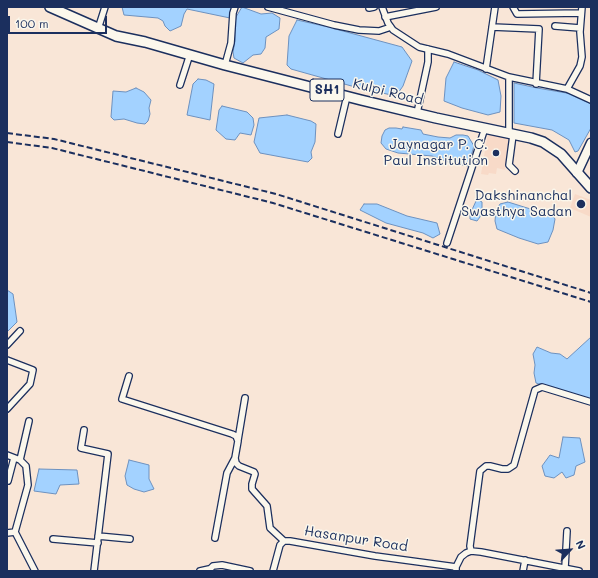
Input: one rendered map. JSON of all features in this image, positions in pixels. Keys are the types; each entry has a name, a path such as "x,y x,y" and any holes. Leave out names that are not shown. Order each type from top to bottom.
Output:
{"main road":[{"name":"Kulpi Road","path":"50,7 116,36 145,42 225,65 417,114 543,142 561,154 591,188"},
{"path":"578,173 591,143"}],"street":[{"path":"98,29 105,7"},
{"path":"225,65 231,44 232,18 235,7"},
{"path":"268,7 334,25 359,30 379,31 391,28"},
{"path":"368,7 374,7"},
{"path":"382,7 391,28 419,47 448,54 509,78 567,89 591,100"},
{"path":"385,16 436,7"},
{"path":"486,69 495,7"},
{"path":"513,7 517,14 581,10 580,28 582,57 580,66 567,89"},
{"path":"555,26 580,28"},
{"path":"492,27 539,29 536,84"},
{"path":"417,114 428,62 428,49"},
{"path":"180,85 190,54"},
{"path":"509,78 511,134 509,165 514,170"},
{"path":"338,134 347,96"},
{"path":"447,243 485,128"},
{"path":"7,345 20,331"},
{"path":"7,360 33,370 30,384 7,409"},
{"path":"129,376 122,399 232,434 236,436 238,441"},
{"path":"579,571 472,551 470,546 480,471 486,466 508,469 514,465 535,390 542,387 591,402"},
{"path":"215,538 227,473 235,458 246,398"},
{"path":"8,481 17,459 29,421"},
{"path":"84,430 81,448 108,454 94,571"},
{"path":"7,455 17,459 26,466 28,485 15,532 35,571"},
{"path":"235,458 236,463 239,466 254,472 255,474 252,490 267,506 270,528 284,541"},
{"path":"564,568 567,531"},
{"path":"7,533 15,532"},
{"path":"98,536 130,539"},
{"path":"54,540 98,543"},
{"name":"Hasanpur Road","path":"273,571 280,545 284,541 456,569 461,557 472,551"},
{"path":"523,571 525,560"},
{"path":"200,571 208,570 213,566 222,565 250,571"}],"shaded area":[{"name":"Jaynagar P. C. Paul Institution","path":"488,133 510,137 505,170 497,168 496,174 489,173 488,175 481,174"},
{"name":"Dakshinanchal Swasthya Sadan","path":"575,194 591,200 591,217 570,208"}],"water":[{"path":"122,7 232,7 230,18 187,9 181,26 170,31 165,26 163,21 158,18 124,15"},
{"path":"242,7 261,14 272,13 280,18 279,29 266,37 265,48 261,54 253,55 243,63 234,58 233,52 236,17"},
{"path":"297,20 402,47 412,61 403,86 396,96 355,87 291,69 287,65 289,36"},
{"path":"454,62 478,70 498,80 501,96 500,112 488,115 462,108 444,101 446,78"},
{"path":"198,79 206,80 214,84 210,120 187,115 193,84"},
{"path":"514,83 578,95 588,100 591,105 591,128 578,151 575,152 569,140 552,130 514,123"},
{"path":"136,88 144,92 151,100 148,121 145,124 124,119 114,120 111,117 113,91 126,92"},
{"path":"222,106 247,112 253,118 254,125 251,135 240,133 235,140 226,139 216,130 219,110"},
{"path":"287,115 311,121 316,124 315,142 311,152 312,158 308,162 260,153 254,142 259,118"},
{"path":"403,127 421,130 423,134 438,137 450,138 456,135 468,136 474,146 468,166 448,162 432,156 398,153 386,149 381,143 385,130 389,128 402,129"},
{"path":"477,199 482,202 482,208 480,217 477,221 470,219 470,214"},
{"path":"508,202 553,216 555,219 553,230 548,242 538,244 497,229 495,221 496,210 500,204"},
{"path":"364,204 377,204 407,216 437,223 440,234 433,238 423,233 386,223 360,210"},
{"path":"7,290 13,294 17,322 7,332"},
{"path":"591,337 591,400 536,383 533,354 537,347 551,353 560,354 567,359"},
{"path":"563,437 580,438 585,462 576,466 574,475 566,478 562,472 554,478 545,476 542,466 550,455 559,458"},
{"path":"129,460 149,465 149,479 154,489 144,492 127,485 125,476"},
{"path":"39,469 77,470 79,484 60,485 56,494 34,491"}],"railway":[{"path":"7,133 54,139 276,194 591,293"},
{"path":"7,142 52,148 273,203 591,302"}],"place":[{"name":"Jaynagar P. C. Paul Institution","path":"496,153"},
{"name":"Dakshinanchal Swasthya Sadan","path":"581,204"}]}
